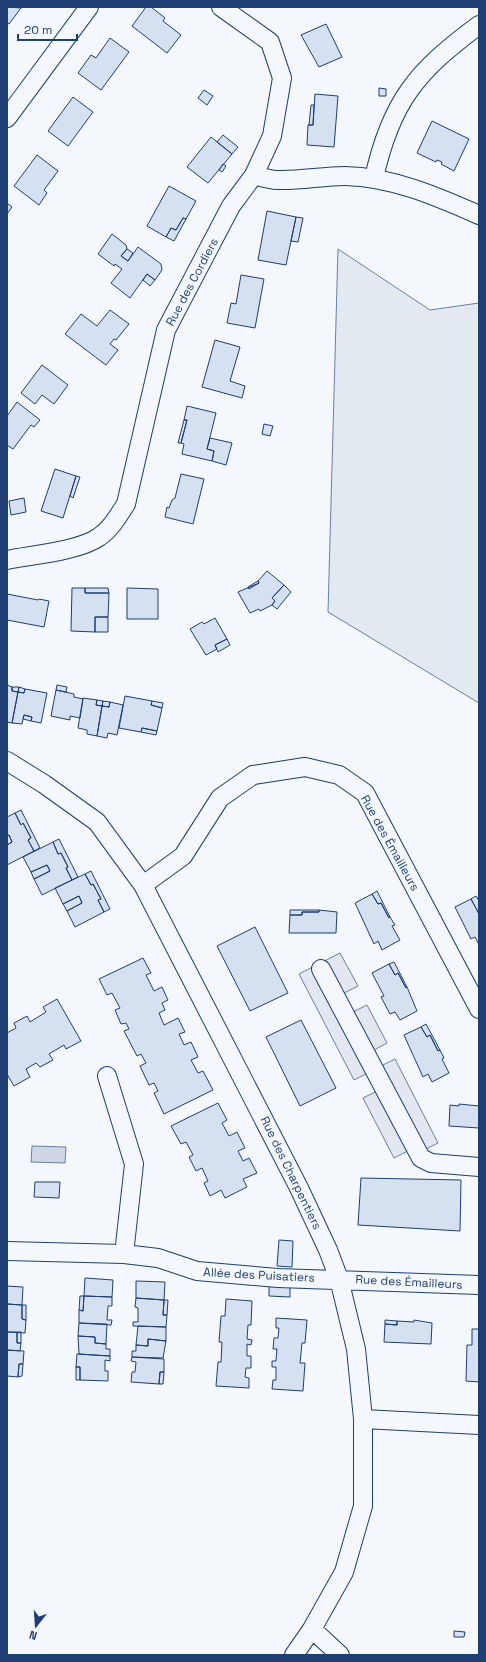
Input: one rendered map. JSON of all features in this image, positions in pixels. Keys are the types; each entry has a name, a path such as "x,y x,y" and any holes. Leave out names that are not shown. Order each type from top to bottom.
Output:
{"street":[{"path":"7,118 89,7"},
{"name":"Rue des Cordiers","path":"7,560 78,546 99,538 113,524 126,504 166,330 231,206 254,175 272,136 282,78 270,42 221,7"},
{"path":"374,178 382,144 393,116 409,88 439,56 479,25"},
{"path":"254,175 276,180 344,176 374,178 399,184 448,201 479,215"},
{"name":"Rue des Charpentiers","path":"7,761 39,780 97,822 144,885 299,1188 339,1279 356,1349 363,1419 363,1506 344,1572 312,1629 294,1655"},
{"name":"Rue des Émailleurs","path":"144,885 183,856 220,798 253,775 305,768 339,775 365,793 479,1009"},
{"path":"321,969 421,1158 431,1163 479,1167"},
{"path":"108,1076 134,1164 124,1254"},
{"name":"Allée des Puisatiers","path":"7,1251 124,1254 158,1258 197,1271 278,1278 339,1279"},
{"name":"Rue des Émailleurs","path":"339,1279 479,1285"},
{"path":"363,1419 479,1425"},
{"path":"312,1629 340,1655"}],"shaded area":[{"path":"338,249 430,310 479,303 479,703 328,612"},
{"path":"340,953 358,986 344,993 353,1012 367,1005 387,1043 374,1050 381,1066 395,1059 438,1143 424,1150 421,1144 394,1158 363,1098 377,1091 368,1073 354,1080 299,974"},
{"path":"32,1146 66,1147 65,1163 31,1162"}],"building":[{"path":"7,7 21,8 9,24 7,23"},
{"path":"146,7 151,7 165,18 163,21 181,35 167,53 132,26"},
{"path":"326,24 342,57 319,67 301,35"},
{"path":"110,38 129,52 101,90 78,73 91,55 96,58"},
{"path":"379,88 386,89 386,96 379,96"},
{"path":"204,90 213,96 207,105 198,98"},
{"path":"315,94 338,96 334,147 307,145 308,125 313,125"},
{"path":"73,97 93,112 68,146 48,131"},
{"path":"311,105 314,105 313,125 309,125"},
{"path":"432,121 469,139 454,171 441,164 442,162 437,160 436,162 417,153"},
{"path":"223,135 238,147 232,154 217,142"},
{"path":"211,137 232,154 208,183 187,167"},
{"path":"37,155 58,171 44,190 47,193 39,205 14,186"},
{"path":"223,164 226,166 222,172 219,170"},
{"path":"169,186 196,201 186,219 183,218 176,230 171,228 166,237 147,226"},
{"path":"7,203 12,207 7,214"},
{"path":"267,211 296,217 286,265 258,260"},
{"path":"296,217 303,218 298,242 291,241"},
{"path":"183,218 186,219 174,241 166,237 171,228 176,230"},
{"path":"112,234 126,245 127,249 121,256 128,261 138,247 161,264 162,270 155,280 147,274 130,298 111,283 122,269 115,264 114,266 98,254"},
{"path":"127,249 133,253 128,261 121,256"},
{"path":"147,274 155,280 150,286 143,280"},
{"path":"241,275 264,279 255,328 227,323 231,303 236,304"},
{"path":"110,310 129,324 116,340 114,339 110,344 118,350 106,365 65,334 81,314 97,326"},
{"path":"215,340 240,347 230,381 245,386 242,398 202,387"},
{"path":"42,365 68,385 54,404 42,395 35,404 21,393"},
{"path":"17,402 40,420 34,427 31,425 13,449 7,445 7,416"},
{"path":"187,406 216,413 207,449 214,451 212,461 182,454 184,444 181,443 187,420 184,420"},
{"path":"184,420 187,420 181,443 178,443"},
{"path":"264,424 273,426 270,436 262,434"},
{"path":"210,438 232,443 226,465 212,461 214,451 207,449"},
{"path":"55,469 76,476 63,518 41,511"},
{"path":"181,474 204,479 193,524 165,517 167,507 169,508 172,500 175,498"},
{"path":"76,476 80,477 73,498 70,496"},
{"path":"24,498 26,512 11,515 9,501"},
{"path":"267,571 284,585 272,598 275,601 272,605 260,611 259,609 250,613 238,592 259,583 258,581"},
{"path":"258,581 259,583 249,589 248,587"},
{"path":"284,585 291,592 277,609 272,605 275,601 272,598"},
{"path":"72,588 85,588 85,593 109,593 108,617 95,617 95,632 71,631"},
{"path":"85,588 108,588 109,593 85,593"},
{"path":"127,588 158,589 158,619 127,619"},
{"path":"7,594 49,601 44,627 7,620"},
{"path":"95,617 108,617 108,632 95,632"},
{"path":"215,618 227,639 215,645 217,649 206,655 190,629 202,622 204,624"},
{"path":"227,639 230,645 218,652 215,645"},
{"path":"7,685 12,687 12,691 18,692 12,723 7,722"},
{"path":"57,685 67,687 66,692 56,690"},
{"path":"12,687 19,687 18,692 12,691"},
{"path":"19,687 25,689 24,693 18,692"},
{"path":"25,689 47,693 41,723 31,721 32,717 24,715 22,724 12,723 18,692 24,693"},
{"path":"56,690 74,694 74,697 83,699 80,718 70,716 70,720 51,716"},
{"path":"125,696 152,701 151,705 162,708 157,731 142,728 141,732 119,728"},
{"path":"83,698 97,700 96,705 102,706 97,736 87,734 87,730 78,728"},
{"path":"97,700 103,701 102,706 96,705"},
{"path":"103,701 110,702 109,707 102,706"},
{"path":"152,701 163,703 162,708 151,705"},
{"path":"110,702 123,705 117,735 108,733 107,738 97,736 102,706 109,707"},
{"path":"24,715 32,717 31,721 23,719"},
{"path":"142,728 157,731 156,735 141,732"},
{"path":"21,810 40,848 34,851 28,840 31,838 23,823 21,825 15,813"},
{"path":"15,813 21,825 23,823 31,838 28,840 34,851 7,865 7,845 12,842 9,835 7,836 7,817"},
{"path":"9,835 12,842 7,845 7,836"},
{"path":"59,839 78,877 72,880 66,868 68,867 61,853 58,854 53,842"},
{"path":"53,842 58,854 61,853 68,867 66,868 72,880 42,895 34,879 50,871 47,865 31,872 23,857"},
{"path":"47,865 50,871 34,879 31,872"},
{"path":"91,871 110,909 104,912 98,900 101,899 93,884 91,885 85,874"},
{"path":"85,874 91,885 93,884 101,899 98,900 104,912 75,927 67,911 82,903 79,896 63,904 55,888"},
{"path":"377,891 390,917 389,918 381,903 378,904 372,894"},
{"path":"372,894 378,904 381,903 389,918 390,917 395,925 392,926 400,940 382,950 378,941 374,944 355,903"},
{"path":"79,896 82,903 67,911 63,904"},
{"path":"476,896 479,901 479,914 471,899"},
{"path":"471,899 479,914 479,945 475,937 471,939 455,907"},
{"path":"290,910 319,910 319,912 302,912 302,915 290,915"},
{"path":"319,910 337,912 336,933 289,933 290,915 302,915 302,912 319,912"},
{"path":"255,927 288,993 250,1011 217,946"},
{"path":"143,958 151,973 146,975 154,991 162,987 168,1000 162,1003 165,1010 159,1013 164,1025 178,1018 185,1032 179,1034 184,1045 191,1042 198,1057 191,1060 198,1073 203,1071 213,1090 164,1114 154,1093 158,1091 154,1083 149,1085 140,1066 146,1063 141,1054 137,1056 124,1031 129,1029 126,1023 121,1024 115,1010 120,1008 112,993 107,995 99,979"},
{"path":"394,962 407,987 406,988 398,973 395,975 389,964"},
{"path":"389,964 395,975 398,973 406,988 407,987 417,1011 400,1020 395,1012 390,1014 381,997 384,996 372,973"},
{"path":"57,999 81,1041 66,1049 64,1045 49,1054 53,1060 40,1067 36,1063 26,1069 30,1077 14,1086 7,1074 7,1033 16,1028 14,1023 27,1016 30,1022 46,1012 43,1007"},
{"path":"301,1020 336,1088 300,1106 266,1037"},
{"path":"426,1024 440,1050 438,1051 430,1035 427,1037 421,1027"},
{"path":"421,1027 427,1037 430,1035 438,1051 440,1050 444,1058 442,1059 449,1073 432,1082 428,1074 423,1077 404,1035"},
{"path":"218,1103 227,1120 222,1123 229,1136 237,1132 245,1148 238,1151 243,1161 249,1158 257,1173 243,1179 247,1187 225,1198 221,1190 210,1196 204,1183 208,1181 202,1168 196,1171 189,1157 193,1155 186,1142 181,1144 171,1126"},
{"path":"459,1104 479,1106 479,1128 449,1126 450,1105 459,1106"},
{"path":"361,1178 461,1180 460,1231 358,1225"},
{"path":"35,1182 60,1182 59,1198 34,1197"},
{"path":"279,1240 293,1241 292,1267 277,1266"},
{"path":"85,1278 113,1280 112,1297 84,1296"},
{"path":"136,1281 165,1282 164,1300 136,1298"},
{"path":"269,1285 290,1286 290,1297 269,1296"},
{"path":"7,1286 23,1287 22,1305 7,1304"},
{"path":"80,1296 84,1296 83,1311 79,1310"},
{"path":"84,1296 112,1297 112,1306 108,1306 107,1320 112,1320 111,1325 79,1323 79,1310 83,1311"},
{"path":"136,1298 164,1300 163,1315 167,1315 166,1327 133,1326 133,1322 138,1322 138,1308 135,1307"},
{"path":"226,1299 252,1301 251,1325 248,1325 247,1339 252,1340 251,1345 247,1344 247,1356 251,1356 251,1368 246,1368 245,1377 249,1378 249,1388 216,1386 218,1362 221,1362 222,1342 219,1342 221,1316 225,1316"},
{"path":"164,1300 168,1300 167,1315 163,1315"},
{"path":"7,1304 22,1305 22,1319 26,1320 25,1333 7,1332"},
{"path":"22,1305 26,1305 26,1320 22,1319"},
{"path":"276,1318 307,1320 305,1343 302,1343 300,1363 305,1363 303,1391 272,1389 273,1380 276,1380 276,1367 272,1367 272,1361 276,1361 277,1349 273,1349 274,1338 278,1338 279,1328 276,1328"},
{"path":"385,1320 397,1321 397,1325 385,1324"},
{"path":"414,1320 432,1323 431,1344 384,1342 385,1324 397,1325 397,1321 414,1322"},
{"path":"79,1323 107,1324 106,1344 95,1343 95,1337 78,1336"},
{"path":"138,1326 166,1327 166,1341 148,1339 148,1346 136,1345"},
{"path":"472,1329 479,1329 479,1382 466,1381 467,1345 472,1345"},
{"path":"7,1332 17,1332 17,1343 21,1343 20,1351 7,1350"},
{"path":"17,1332 21,1332 21,1343 17,1343"},
{"path":"78,1336 95,1337 95,1343 106,1344 106,1349 110,1349 110,1356 79,1354"},
{"path":"148,1339 166,1341 163,1358 132,1357 132,1351 136,1351 136,1345 148,1346"},
{"path":"7,1350 24,1351 23,1364 19,1364 18,1377 7,1376"},
{"path":"77,1354 110,1356 110,1361 105,1360 105,1371 108,1371 108,1381 80,1380 80,1367 76,1367"},
{"path":"132,1357 164,1359 164,1372 160,1372 159,1384 131,1382 132,1372 135,1372 136,1362 131,1361"},
{"path":"19,1364 23,1364 22,1376 18,1377"},
{"path":"76,1367 80,1367 80,1380 76,1380"},
{"path":"160,1372 164,1372 163,1384 159,1384"},
{"path":"454,1631 465,1632 464,1637 454,1637"}]}
